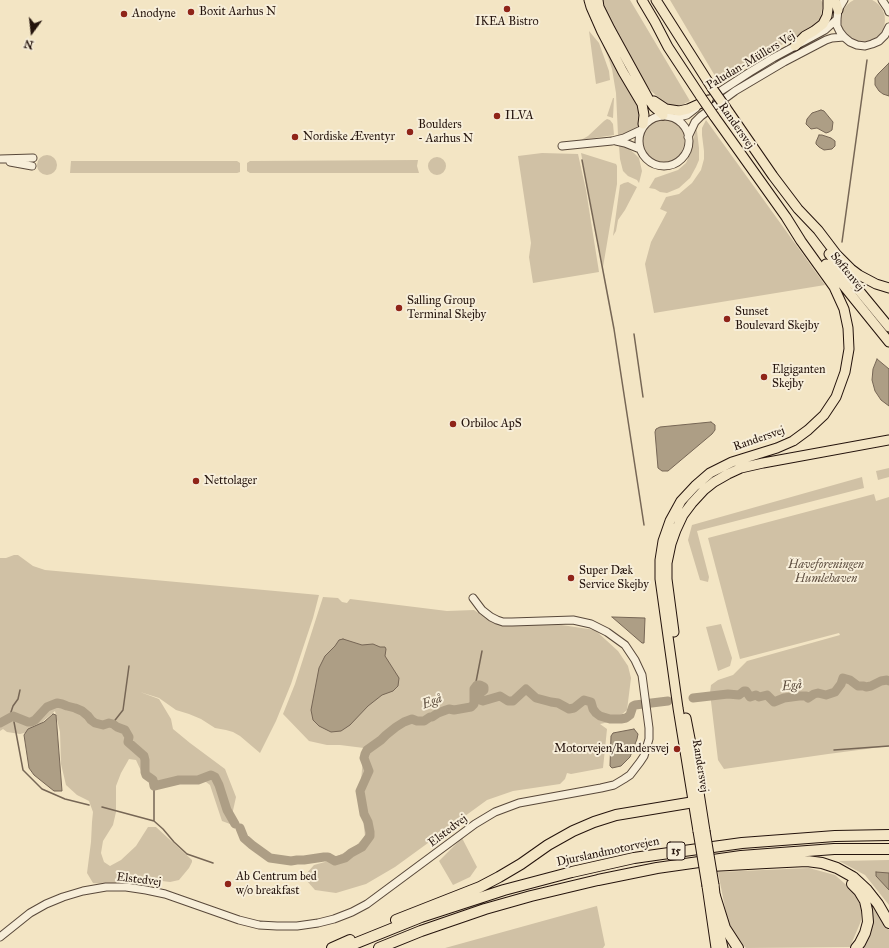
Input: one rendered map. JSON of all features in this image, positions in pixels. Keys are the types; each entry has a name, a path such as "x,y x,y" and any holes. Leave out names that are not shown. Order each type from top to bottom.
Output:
{"highway":[{"path":"332,948 373,929 493,880 521,864 548,845 573,831 594,822 616,815 697,802"},
{"name":"Djurslandmotorvejen","path":"344,948 421,917 504,890 572,872 634,858 742,843 827,836 889,835"},
{"name":"Djurslandmotorvejen","path":"379,948 421,931 531,896 657,868 741,856 834,849 889,849"},
{"path":"598,880 713,866 808,861 822,863 837,868 852,877 867,890 878,904 889,923"},
{"path":"794,862 821,866 836,872 850,881 859,891 865,900 868,922 865,933 856,948"},
{"path":"715,896 725,928 738,948"}],"main road":[{"path":"589,0 602,32 642,104 644,115 642,127"},
{"path":"598,0 610,29 642,88 654,107 663,115"},
{"path":"635,0 651,25 668,47"},
{"name":"Randersvej","path":"642,0 668,47 704,98 714,116 834,287 844,309 848,328 849,349 845,372 836,396 824,415 808,430 793,441 777,448 732,462 710,473 681,501 670,521 663,541 660,560 660,579 678,708 702,831 710,886 716,948"},
{"name":"Randersvej","path":"656,0 712,88 773,176 798,209 818,230 837,255 851,269 867,280 889,288"},
{"path":"795,46 805,36 814,32 823,24 827,16 828,0"},
{"path":"835,0 837,14"},
{"path":"642,88 654,101 666,109 672,110 679,111 688,109 704,98"},
{"name":"Søftenvej","path":"798,209 813,234 889,327"},
{"name":"Søftenvej","path":"786,217 805,238 889,342"},
{"name":"Randersvej","path":"697,802 694,754 684,705 667,579 667,563 671,544 683,515 704,490 714,482 740,468 889,440"},
{"name":"Randersvej","path":"710,886 715,896 722,948"}],"street":[{"name":"Paludan-Müllers Vej","path":"675,118 687,115 704,98 825,30 837,14 844,0"},
{"path":"883,0 889,2"},
{"path":"883,0 889,12"},
{"path":"837,14 837,26 840,32 850,42 857,45 865,46 879,41 885,35 889,27"},
{"name":"Paludan-Müllers Vej","path":"688,137 695,122 701,116 735,91 784,62 826,40 844,37"},
{"path":"562,146 612,141 624,138 642,127 655,116 663,115 675,118 685,129 689,144 688,150 684,157 671,165 662,166 653,164 646,158 640,149 639,138 642,127"},
{"path":"612,141 625,143 640,149"},
{"path":"0,160 33,158"},
{"path":"0,160 32,166"},
{"name":"Elstedvej","path":"0,936 30,913 46,904 83,891 106,887 126,887 165,894 239,920 259,925 297,926 334,919 367,904 475,824 495,812 519,803 614,785 630,775 640,762 646,750 649,734 642,675 635,660 624,645 607,632 591,624 572,620 503,622 485,614 473,598"}],"green space":[{"path":"863,-2 875,2 881,8 885,20 881,32 875,38 863,42 851,38 845,32 841,20 845,8 851,2"},
{"path":"591,0 630,0 690,101 675,108 666,104 650,90"},
{"path":"670,0 821,0 823,3 820,20 806,31 718,81"},
{"path":"589,31 599,43 609,71 610,80 596,84"},
{"path":"602,44 617,66 639,110 640,121 637,128 626,135 618,135 616,93 612,69"},
{"path":"614,98 613,118 607,116"},
{"path":"607,119 613,124 614,135 581,140 588,136"},
{"path":"656,119 671,120 682,130 684,145 679,157 673,161 665,162 651,158 643,145 642,137 647,126"},
{"path":"706,120 825,285 654,313 645,264 651,242 667,212 660,209 666,197 679,194 692,183 701,170 704,159 702,128"},
{"path":"696,129 699,160 690,178 679,188 667,193 649,188 655,178 678,170 686,163 690,154"},
{"path":"621,145 626,147 639,158 642,171 639,183 623,171 619,146"},
{"path":"542,153 578,154 586,190 599,272 533,283 529,257 531,243 518,156"},
{"path":"581,153 616,164 617,166 617,184 603,267"},
{"path":"47,155 54,158 57,165 54,172 47,175 40,172 37,165 40,158"},
{"path":"433,157 441,157 446,162 444,173 441,175 433,175 428,170 428,162"},
{"path":"418,160 417,166 419,173 250,173 247,171 247,163 250,161"},
{"path":"71,161 237,161 240,163 240,172 70,173"},
{"path":"628,182 637,187 618,220 616,231 613,236 620,185"},
{"path":"889,468 889,477 878,480 876,471"},
{"path":"862,477 864,488 697,531 709,577 708,582 700,580 688,540 692,525"},
{"name":"Haveforeningen Humlehaven","path":"874,494 876,501 889,497 889,746 724,769 718,760 710,693 711,685 718,680 733,675 747,661 840,635 839,633 740,659 708,538"},
{"path":"18,555 33,566 45,570 319,595 291,684 276,721 260,753 233,732 215,728 201,719 176,710 159,698 140,692 159,699 171,719 173,729 225,769 236,797 230,824 222,821 210,785 206,782 165,784 151,782 142,773 136,760 129,759 116,786 116,812 113,825 103,841 101,853 104,862 110,866 121,860 136,846 148,827 156,827 192,860 189,868 179,880 170,882 147,880 104,884 93,883 87,873 93,812 89,801 77,795 66,785 61,764 60,732 55,711 32,731 20,734 7,732 3,729 0,731 0,558 6,558"},
{"path":"323,597 338,598 342,602 347,603 350,599 447,611 474,610 493,623 520,625 555,624 595,630 618,651 628,666 631,678 627,710 614,721 600,724 607,729 603,768 571,774 567,773 565,779 560,784 513,791 487,800 395,867 366,884 336,893 315,890 307,881 307,873 314,865 325,862 354,848 365,836 359,802 364,748 327,745 309,741 283,714 295,684"},
{"path":"721,624 732,658 730,666 718,671 706,627"},
{"path":"462,838 477,867 470,877 453,885 439,861"},
{"path":"889,860 889,905 865,875 839,861"},
{"path":"809,868 835,875 852,890 861,906 861,921 850,947 746,948 736,939 727,918 718,872"},
{"path":"864,893 881,914 889,930 889,948 860,948 864,942"},
{"path":"597,906 605,945 603,948 445,948"}],"shaded area":[{"path":"889,63 889,96 879,91 875,85 875,78"},
{"path":"821,110 824,111 833,122 832,130 826,133 817,128 811,129 806,124 807,119 812,113"},
{"path":"819,135 831,138 835,141 835,146 832,149 824,150 819,147 816,142"},
{"path":"877,359 889,369 889,406 881,400 875,391 872,380 873,369"},
{"path":"711,422 715,425 715,430 712,434 668,471 662,471 658,468 656,429 660,427"},
{"path":"612,617 645,618 644,643 642,643"},
{"path":"343,639 362,645 373,644 380,647 385,647 385,656 399,678 398,686 393,691 382,695 368,706 350,725 341,731 331,732 319,726 313,720 311,710 319,668 325,656 339,640"},
{"path":"53,714 56,715 62,791 54,791 34,775 29,768 24,735 28,729 44,722"},
{"path":"634,729 638,734 630,757 621,766 612,768 610,766 611,736 613,733"},
{"path":"876,872 889,873 889,890 876,876"}],"waterway":[{"path":"842,242 867,60"},
{"path":"582,160 614,329 644,525"},
{"path":"634,334 643,397"},
{"path":"475,687 482,651"},
{"path":"112,724 123,710 129,666"},
{"name":"Egå","path":"693,698 728,694 739,695 746,691 750,697 756,695 759,697 767,695 774,702 784,698 799,696 806,696 808,698 818,693 826,695 835,692 841,684 843,678 850,680 858,686 866,687 881,681 889,681"},
{"name":"Egå","path":"240,828 244,838 270,858 291,861 324,857 328,857 335,861 345,858 362,847 370,836 360,791 369,771 364,758 367,750 404,722 412,719 424,721 449,709 454,710 471,707 474,704 474,689 477,685 484,687 484,690 478,695 480,700 483,701 500,696 508,701 513,701 526,689 536,698 558,703 569,709 574,708 584,700 591,702 596,713 610,719 626,718 630,715 633,706 635,705 668,701"},
{"path":"9,718 13,706 18,699 20,690"},
{"name":"Egå","path":"0,723 13,716 31,722 35,720 47,707 57,703 82,711 95,723 103,725 109,723 113,724 125,730 129,737 128,742 144,756 145,772 146,775 153,780 154,786 179,780 198,780 211,775 215,777 227,810 235,824"},
{"path":"14,722 23,770 42,789 65,799 89,805"},
{"path":"834,750 889,746"},
{"path":"154,786 154,821"},
{"path":"102,807 154,821 187,854 213,863"}],"place":[{"name":"IKEA Bistro","path":"507,9"},
{"name":"Boxit Aarhus N","path":"191,12"},
{"name":"Anodyne","path":"124,14"},
{"name":"ILVA","path":"497,116"},
{"name":"Boulders - Aarhus N","path":"410,132"},
{"name":"Nordiske Æventyr","path":"295,137"},
{"name":"Salling Group Terminal Skejby","path":"399,308"},
{"name":"Sunset Boulevard Skejby","path":"727,319"},
{"name":"Elgiganten Skejby","path":"764,377"},
{"name":"Orbiloc ApS","path":"453,424"},
{"name":"Nettolager","path":"196,481"},
{"name":"Super Dæk Service Skejby","path":"571,578"},
{"name":"Motorvejen/Randersvej","path":"677,749"},
{"name":"Ab Centrum bed w/o breakfast","path":"228,884"}]}
